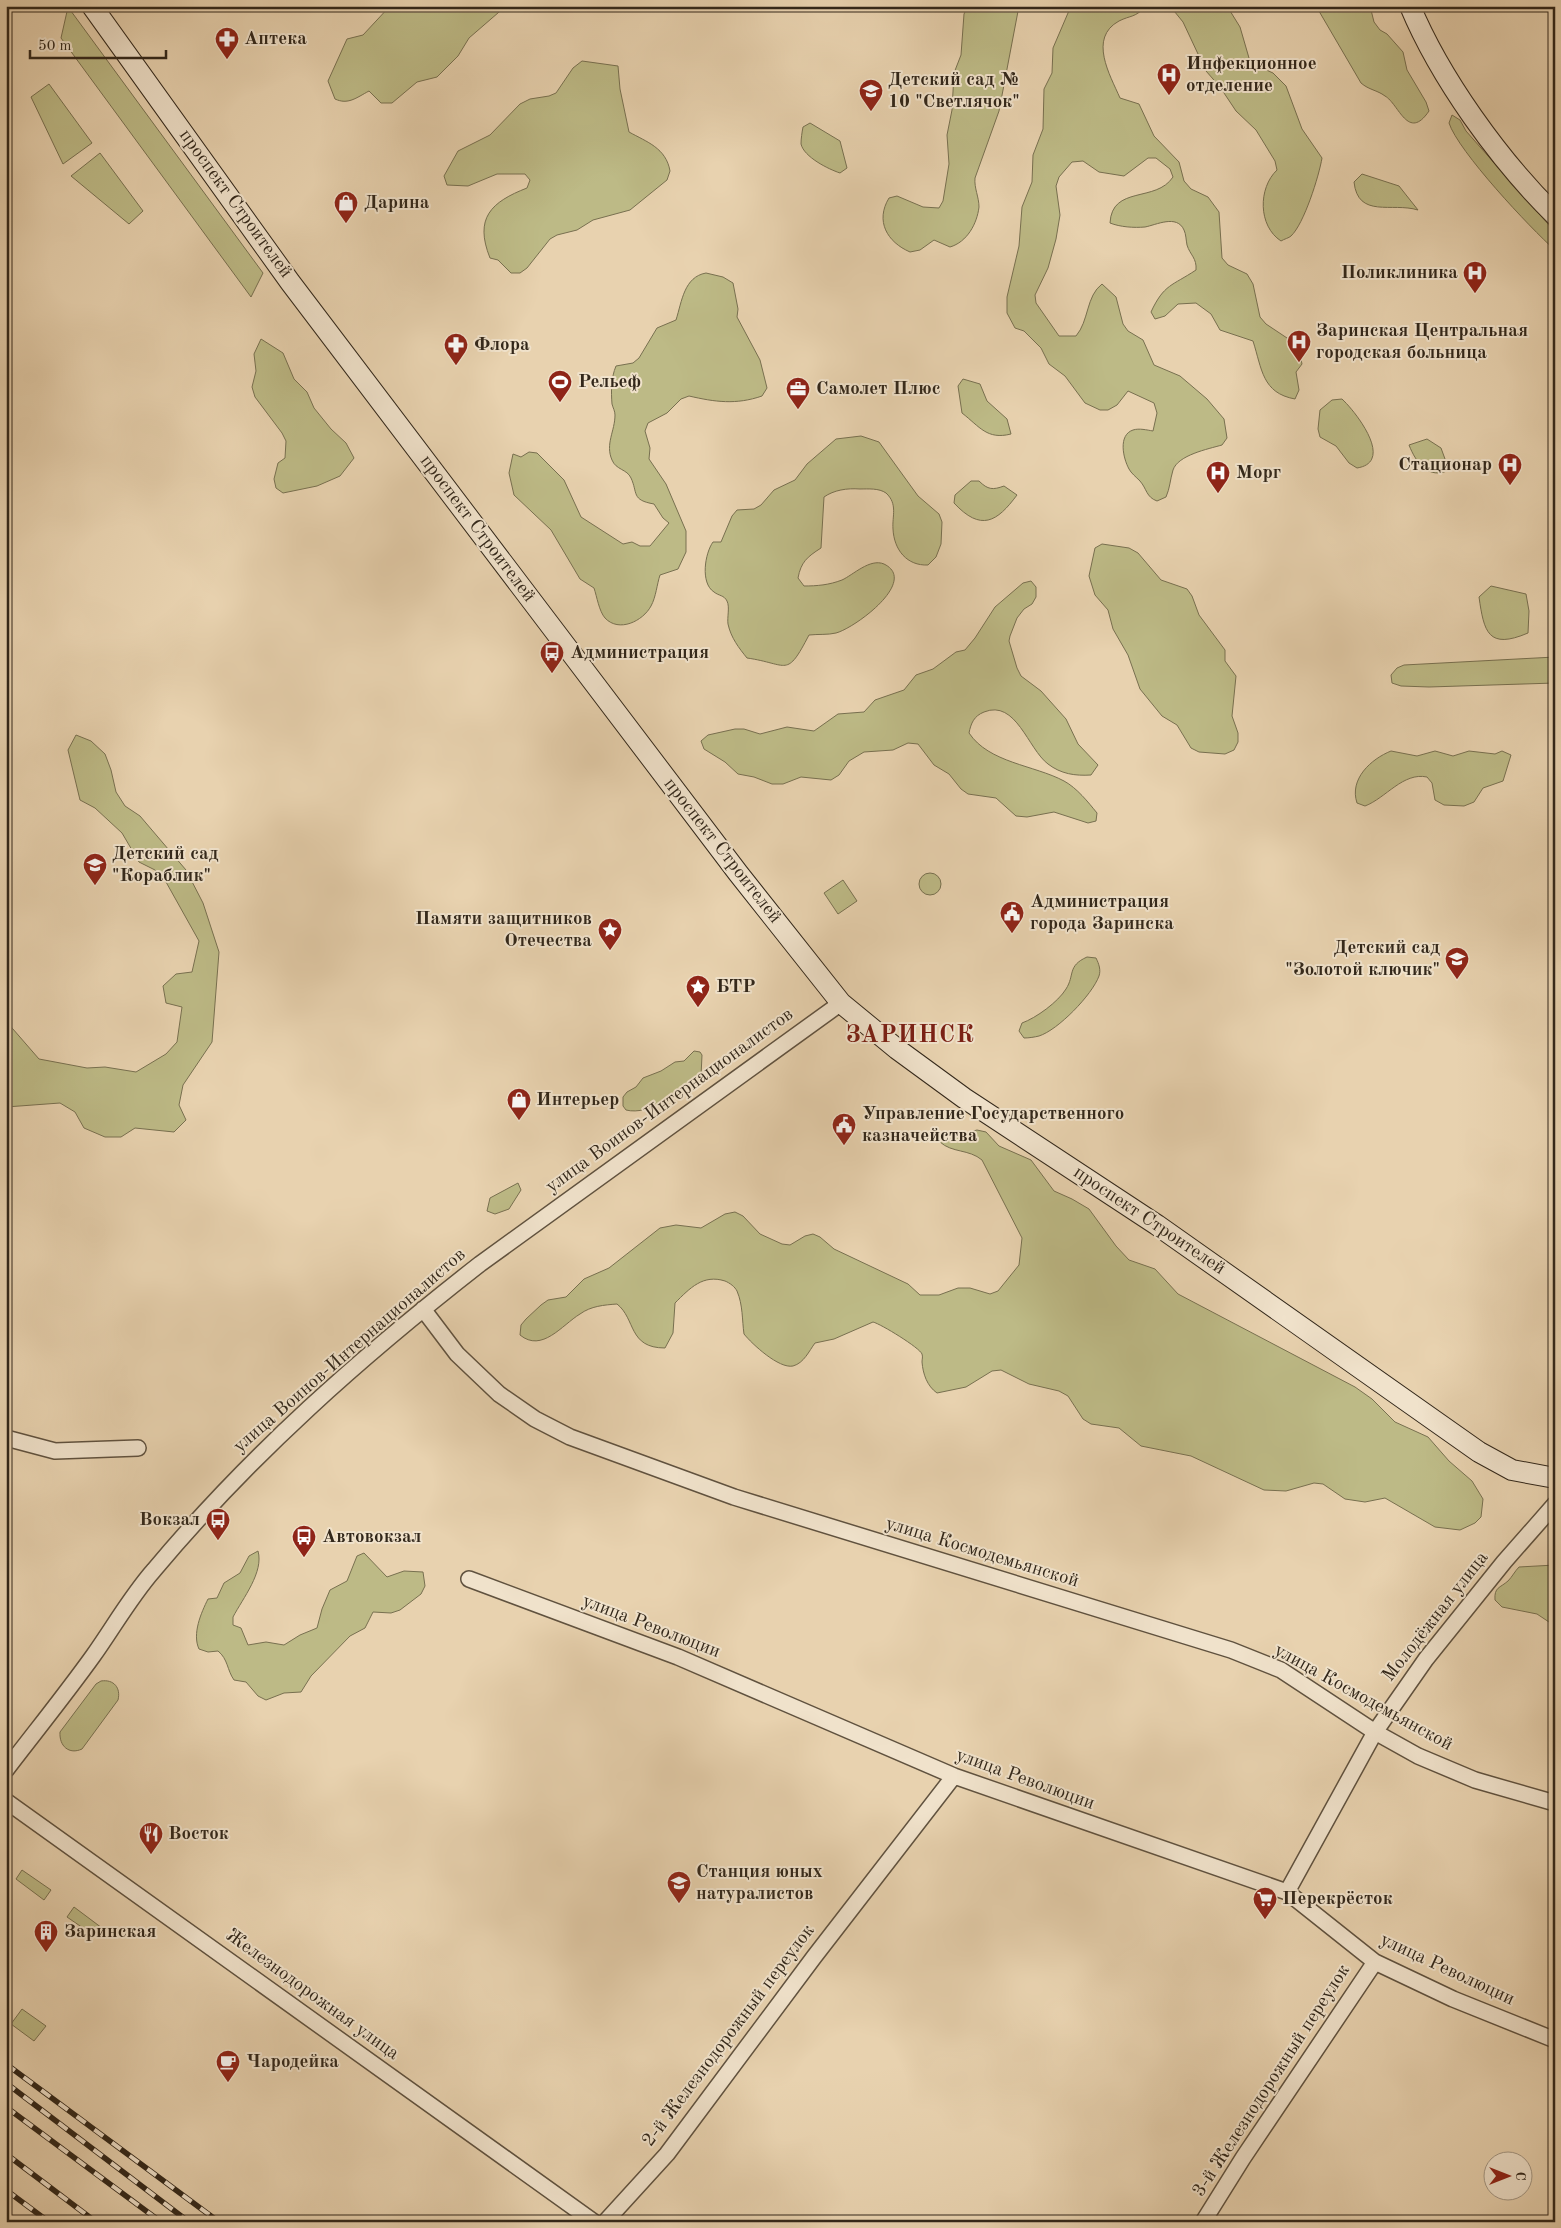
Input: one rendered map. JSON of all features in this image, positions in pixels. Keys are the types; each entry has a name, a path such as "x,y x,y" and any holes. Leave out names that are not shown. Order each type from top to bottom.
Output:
{"street":[{"name":"проспект Строителей","path":"92,6 290,282 738,873 841,1003 897,1049 964,1098 1157,1225 1479,1452 1512,1470 1555,1478"},
{"path":"1410,6 1419,28 1459,98 1507,160 1555,214"},
{"name":"улица Воинов-Интернационалистов","path":"6,1770 93,1656 152,1572 205,1510 294,1420 422,1309 541,1219 841,1003"},
{"name":"улица Космодемьянской","path":"422,1309 457,1354 499,1394 535,1419 570,1437 734,1498 1231,1650 1282,1670 1376,1732 1418,1756 1474,1780 1555,1803"},
{"path":"6,1438 55,1451 138,1448"},
{"name":"Молодёжная улица","path":"1287,1892 1376,1732 1426,1659 1504,1562 1555,1504"},
{"name":"улица Революции","path":"469,1579 686,1661 954,1776 1287,1892 1374,1962 1453,1999 1555,2040"},
{"name":"2-й Железнодорожный переулок","path":"605,2222 668,2154 814,1957 954,1776"},
{"name":"Железнодорожная улица","path":"6,1801 594,2222"},
{"name":"3-й Железнодорожный переулок","path":"1203,2222 1243,2158 1374,1962"}],"shaded area":[{"path":"390,6 506,6 469,38 458,56 437,77 417,82 392,103 381,103 369,91 348,101 335,99 328,81 347,39 363,35"},
{"path":"968,6 1019,6 999,111 975,178 979,203 978,213 970,232 956,245 950,247 934,240 920,250 910,252 895,243 890,237 883,223 883,215 889,198 897,196 923,207 939,208 943,201 949,164 947,135 952,110 954,73 961,55 964,14"},
{"path":"1071,6 1146,6 1136,14 1119,21 1110,28 1105,37 1104,57 1111,79 1120,98 1139,104 1154,136 1179,162 1184,181 1191,189 1208,197 1219,212 1222,258 1228,265 1247,274 1253,284 1260,317 1266,324 1290,340 1300,355 1302,364 1296,372 1299,390 1295,399 1284,396 1276,391 1265,378 1253,341 1220,330 1211,314 1196,303 1178,304 1165,316 1155,319 1151,312 1160,296 1169,286 1196,270 1184,230 1181,225 1171,221 1145,227 1123,226 1110,223 1113,211 1118,203 1165,185 1173,177 1170,169 1156,158 1148,158 1124,176 1099,172 1083,161 1072,162 1059,177 1056,186 1060,215 1056,239 1048,268 1035,295 1036,303 1059,336 1076,336 1093,295 1102,284 1116,297 1123,324 1128,331 1143,340 1154,365 1180,376 1207,399 1224,419 1227,438 1222,445 1194,453 1181,460 1173,470 1166,497 1157,501 1149,495 1130,470 1125,459 1123,447 1125,437 1133,430 1153,431 1157,413 1154,403 1128,391 1117,405 1108,410 1100,410 1085,403 1065,376 1049,364 1041,348 1024,331 1015,328 1007,313 1007,297 1019,246 1022,207 1032,182 1033,155 1043,129 1044,89 1052,73 1053,48"},
{"path":"1170,6 1227,6 1240,27 1249,58 1255,65 1273,73 1286,86 1302,129 1322,158 1306,211 1291,236 1281,241 1268,226 1263,207 1266,187 1277,170 1275,161 1256,130 1236,111 1220,87 1206,71 1183,22"},
{"path":"1316,6 1370,6 1374,22 1403,52 1407,70 1426,102 1429,111 1422,120 1415,123 1410,122 1404,118 1385,96 1361,83"},
{"path":"68,7 263,273 251,297 61,38"},
{"path":"582,61 618,66 620,89 629,132 660,151 668,163 670,171 667,180 630,210 593,220 577,230 557,235 550,239 527,268 520,273 511,273 498,260 490,258 484,232 485,222 495,206 514,193 527,188 530,180 525,174 497,174 468,186 447,185 444,176 458,151 490,135 520,104 530,99 556,93 573,68"},
{"path":"49,84 92,143 63,164 31,97"},
{"path":"1452,115 1460,120 1466,131 1555,232 1555,250 1513,208 1466,152 1449,123"},
{"path":"810,123 840,141 847,168 840,173 817,162 803,149 801,144 803,127"},
{"path":"100,153 143,211 129,224 71,176"},
{"path":"1362,174 1399,186 1418,210 1378,207 1362,201 1357,193 1354,182"},
{"path":"706,273 723,277 733,283 738,309 737,317 760,360 767,388 762,396 734,402 689,396 681,399 667,413 648,423 645,431 650,448 649,459 666,484 686,531 686,552 678,569 660,575 654,599 647,611 637,620 624,625 617,625 605,618 594,588 580,579 551,530 514,495 509,473 513,454 521,457 529,452 537,453 564,480 581,517 623,544 632,542 640,546 650,546 669,523 663,518 654,504 638,498 629,475 616,466 612,460 610,443 615,415 612,404 613,375 616,366 633,363 639,358 657,328 676,320 688,285 699,275"},
{"path":"261,339 283,353 294,379 307,392 314,408 331,429 346,443 354,458 340,476 317,486 283,493 276,488 274,479 278,463 285,458 286,441 255,397 252,387 256,371 254,354"},
{"path":"963,379 980,384 987,401 1007,419 1011,434 990,434 962,413 958,386"},
{"path":"1342,399 1356,414 1373,447 1373,457 1368,464 1357,468 1349,463 1336,446 1320,437 1318,429 1320,410 1332,400"},
{"path":"861,436 879,442 918,496 939,514 942,522 941,544 936,557 928,565 921,565 908,560 899,550 894,537 892,501 886,493 873,489 850,489 836,491 824,497 821,548 805,560 798,578 804,586 828,584 842,580 867,565 879,563 884,564 893,572 894,581 889,592 869,613 845,629 833,634 809,635 796,658 790,663 779,665 747,658 729,629 726,599 714,592 707,582 705,568 710,547 713,542 721,542 732,516 737,510 754,509 761,505 774,490 795,480 807,464 836,439"},
{"path":"1427,439 1441,448 1449,470 1442,473 1429,471 1415,458 1409,445"},
{"path":"971,481 979,481 991,488 1004,486 1017,495 1003,512 995,517 988,520 972,518 954,503 955,495"},
{"path":"1102,544 1129,548 1138,553 1161,580 1187,589 1192,596 1199,615 1225,650 1225,661 1236,676 1232,716 1238,733 1238,742 1234,750 1225,754 1199,752 1191,748 1177,725 1162,716 1140,689 1128,655 1113,629 1108,610 1095,595 1089,576 1095,548"},
{"path":"1031,581 1036,587 1036,597 1032,604 1024,609 1017,618 1009,641 1017,668 1021,676 1041,691 1066,719 1078,744 1098,765 1091,775 1068,774 1058,770 1041,757 1013,719 1005,713 995,710 984,712 975,718 969,733 988,751 1069,784 1097,813 1096,821 1088,823 1054,812 1027,817 1016,816 996,798 968,794 961,789 949,774 934,765 918,744 908,743 893,750 864,752 849,761 839,775 831,780 801,777 783,784 772,784 754,777 738,774 725,762 704,749 701,741 708,735 735,729 744,729 760,734 787,727 814,731 838,714 864,712 875,700 904,690 916,675 933,669 956,652 965,650 995,607 1023,583"},
{"path":"1491,586 1526,594 1529,611 1528,633 1515,638 1504,639 1496,638 1490,634 1483,620 1479,597"},
{"path":"1555,657 1555,683 1429,687 1401,686 1392,683 1391,675 1397,668 1404,665"},
{"path":"76,735 91,741 105,754 116,792 125,806 140,816 186,870 203,903 219,952 212,1042 183,1085 179,1105 186,1120 174,1132 135,1128 121,1137 105,1137 84,1128 75,1112 60,1103 6,1107 6,1021 39,1059 87,1068 105,1067 136,1072 166,1054 177,1042 182,1007 166,1003 163,986 176,974 192,972 199,941 166,882 155,870 139,862 122,833 95,808 80,800 68,750"},
{"path":"1391,751 1417,756 1435,751 1453,756 1469,751 1495,754 1502,751 1511,755 1503,781 1483,788 1474,802 1464,806 1444,805 1435,800 1432,783 1427,777 1418,776 1402,782 1365,806 1357,803 1355,794 1359,778 1376,759"},
{"path":"930,873 940,880 941,884 934,894 930,895 920,888 919,884 926,874"},
{"path":"843,880 857,901 838,914 824,893"},
{"path":"1087,957 1096,958 1100,969 1095,984 1082,1002 1074,1011 1047,1032 1039,1036 1024,1038 1019,1031 1022,1023 1040,1013 1058,999 1069,984 1074,967"},
{"path":"694,1051 700,1052 702,1055 701,1076 677,1095 656,1106 635,1111 626,1110 623,1106 623,1097 627,1092 636,1087 643,1078 661,1071 675,1062 684,1061"},
{"path":"977,1130 986,1132 999,1146 1031,1160 1054,1191 1089,1209 1116,1246 1129,1260 1155,1269 1178,1294 1355,1387 1372,1399 1395,1422 1428,1437 1449,1461 1472,1481 1483,1499 1481,1517 1475,1523 1460,1530 1435,1527 1385,1498 1365,1502 1345,1499 1323,1484 1314,1483 1286,1491 1264,1490 1191,1456 1141,1446 1119,1428 1091,1424 1083,1419 1068,1396 1059,1391 1029,1384 1001,1370 992,1371 966,1387 937,1393 926,1379 920,1351 900,1336 873,1322 834,1339 815,1343 800,1362 793,1366 787,1366 766,1355 744,1334 737,1291 729,1283 717,1279 710,1279 697,1284 675,1303 673,1333 665,1348 653,1347 639,1338 623,1310 617,1304 602,1305 584,1311 544,1339 528,1340 520,1335 521,1325 541,1305 548,1300 566,1297 584,1279 609,1268 660,1228 676,1225 701,1228 725,1214 735,1212 743,1216 760,1234 782,1244 790,1245 805,1236 813,1234 820,1237 834,1249 908,1284 920,1295 939,1295 958,1288 970,1288 990,1294 998,1291 1019,1265 1022,1238 982,1160 972,1154 950,1148 940,1142 942,1132 959,1135"},
{"path":"518,1183 521,1190 509,1209 495,1214 487,1211 490,1198"},
{"path":"258,1551 258,1568 255,1576 233,1617 233,1625 241,1628 248,1645 266,1642 284,1645 300,1635 317,1628 330,1590 347,1581 357,1556 364,1553 387,1577 404,1571 423,1572 425,1586 421,1594 400,1610 391,1613 373,1612 365,1628 350,1636 311,1676 301,1692 284,1693 266,1700 258,1696 246,1682 234,1680 224,1658 218,1651 208,1652 199,1649 196,1637 200,1617 208,1599 217,1598 224,1583 240,1573 249,1556"},
{"path":"1555,1565 1555,1626 1537,1614 1502,1607 1495,1600 1497,1590 1508,1581 1519,1567"},
{"path":"101,1681 110,1681 115,1685 119,1696 118,1700 82,1749 77,1751 69,1750 61,1741 60,1732 96,1684"},
{"path":"22,1870 51,1890 44,1900 16,1879"},
{"path":"74,1907 102,1928 96,1937 67,1917"},
{"path":"22,2009 46,2026 34,2041 11,2024"}],"railway":[{"path":"6,2064 219,2222"},
{"path":"6,2083 189,2222"},
{"path":"6,2107 161,2222"},
{"path":"6,2154 96,2222"},
{"path":"6,2190 49,2222"}],"place":[{"name":"Аптека","path":"227,60"},
{"name":"Инфекционное отделение","path":"1169,96"},
{"name":"Детский сад № 10 \"Светлячок\"","path":"871,112"},
{"name":"Дарина","path":"346,224"},
{"name":"Поликлиника","path":"1475,294"},
{"name":"Заринская Центральная городская больница","path":"1299,363"},
{"name":"Флора","path":"456,366"},
{"name":"Рельеф","path":"560,403"},
{"name":"Самолет Плюс","path":"798,410"},
{"name":"Стационар","path":"1510,486"},
{"name":"Морг","path":"1218,494"},
{"name":"Администрация","path":"552,674"},
{"name":"Детский сад \"Кораблик\"","path":"95,886"},
{"name":"Администрация города Заринска","path":"1012,934"},
{"name":"Памяти защитников Отечества","path":"610,951"},
{"name":"Детский сад \"Золотой ключик\"","path":"1457,980"},
{"name":"БТР","path":"698,1008"},
{"name":"Интерьер","path":"519,1121"},
{"name":"Управление Государственного казначейства","path":"844,1146"},
{"name":"Вокзал","path":"218,1541"},
{"name":"Автовокзал","path":"304,1558"},
{"name":"Восток","path":"151,1855"},
{"name":"Станция юных натуралистов","path":"679,1904"},
{"name":"Перекрёсток","path":"1265,1920"},
{"name":"Заринская","path":"46,1953"},
{"name":"Чародейка","path":"228,2083"}],"district":[{"name":"ЗАРИНСК","path":"910,1036"}]}
